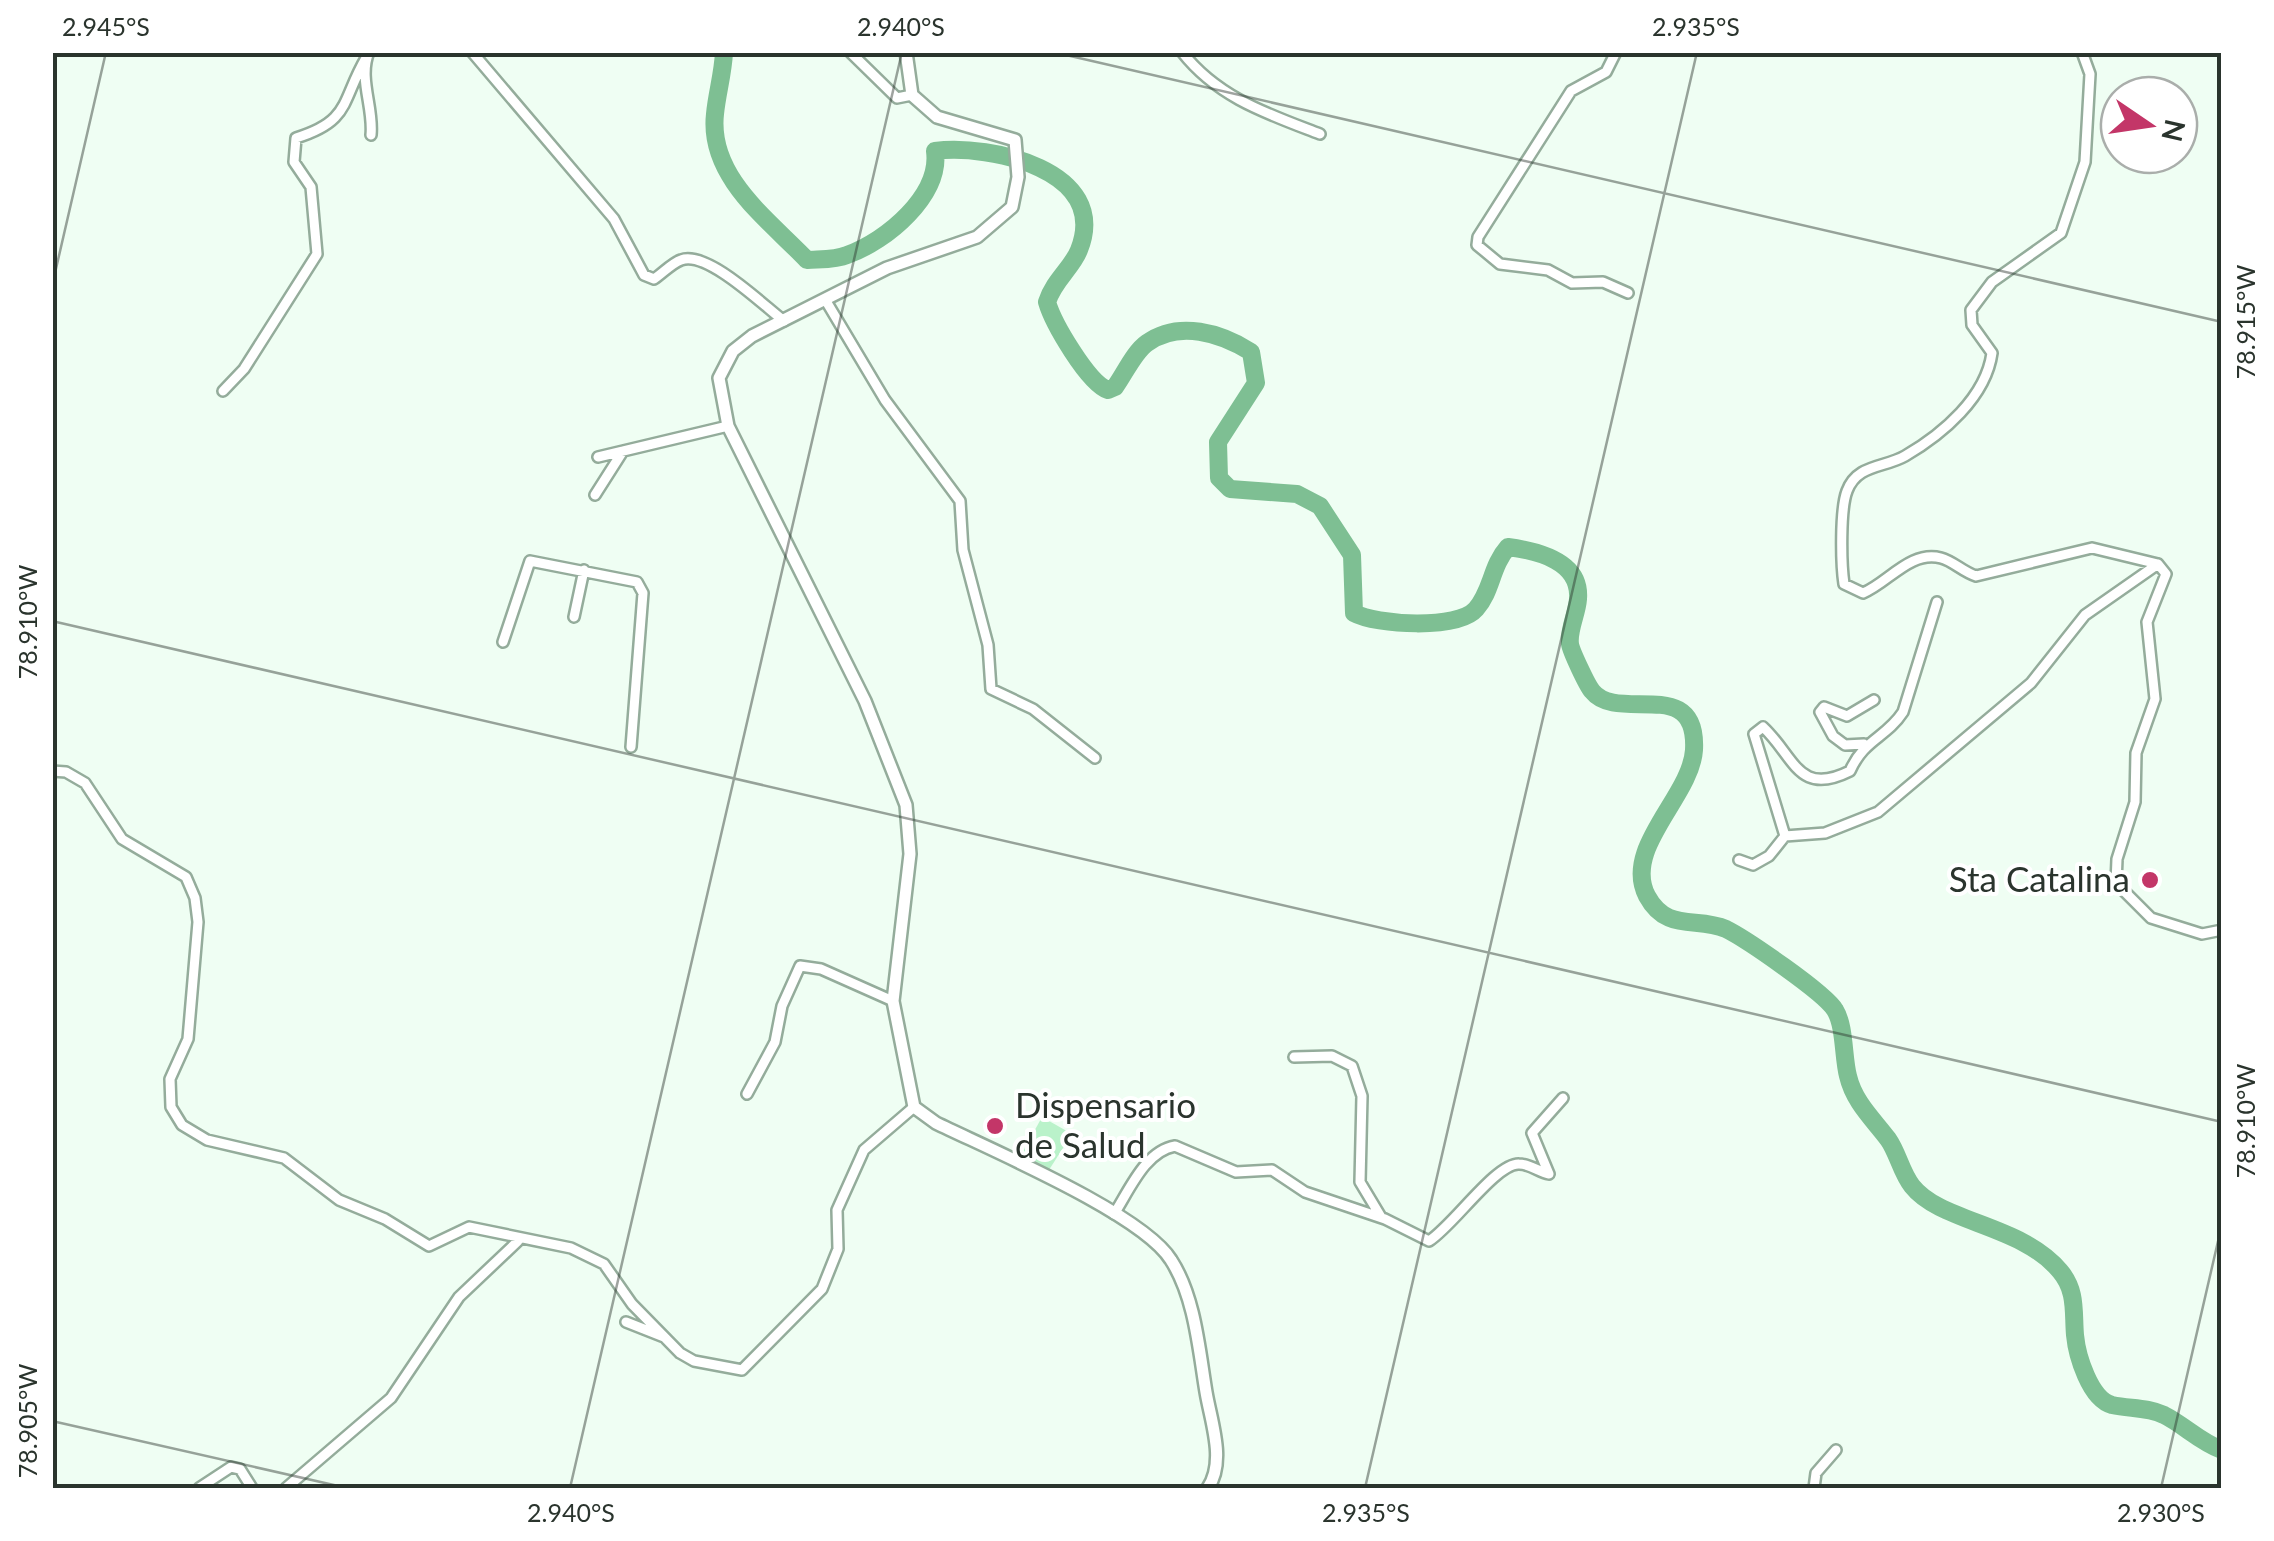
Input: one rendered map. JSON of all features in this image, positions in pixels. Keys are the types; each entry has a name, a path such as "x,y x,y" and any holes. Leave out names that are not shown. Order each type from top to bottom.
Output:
{"street":[{"path":"472,52 614,219 644,275 654,279 678,260 702,261 716,267 784,321"},
{"path":"850,52 897,98 912,95"},
{"path":"906,52 912,95 937,118 1015,140 1019,152 1012,207 976,236 917,257 752,336 725,362 719,378 728,426 864,701 906,806 910,854 893,1001 914,1107 936,1123 1114,1214 1153,1239 1180,1276 1197,1337 1218,1457 1208,1488"},
{"path":"1182,52 1200,75 1242,103 1320,134"},
{"path":"1616,52 1606,72 1571,91 1478,237 1477,245 1500,264 1548,270 1572,283 1603,282 1628,293"},
{"path":"2082,52 2090,74 2085,162 2061,233 1992,282 1970,310 1972,325 1992,353 1984,388 1966,408 1903,458 1859,474 1846,491 1844,584 1863,593 1906,564 1929,557 1944,558 1976,576 2092,548 2158,564 2166,574 2145,633 2155,699 2136,753 2135,802 2117,860 2116,883 2150,918 2202,934 2222,930"},
{"path":"367,55 371,135"},
{"path":"224,391 244,369 316,254 311,187 294,162 292,147 296,138 315,132 344,113 367,55"},
{"path":"826,300 886,400 960,501 964,550 988,644 990,689 1033,709 1095,758"},
{"path":"598,457 728,426"},
{"path":"596,496 612,461 625,449"},
{"path":"503,642 530,562 637,582 644,593 630,746"},
{"path":"1739,860 1753,865 1768,856 1784,836 1825,833 1878,812 2031,683 2085,615 2158,564"},
{"path":"574,617 584,570"},
{"path":"1874,700 1847,716 1824,707 1820,712 1833,736 1845,745 1864,744 1894,726 1904,712 1937,602"},
{"path":"1784,836 1754,734 1757,730 1762,728 1778,742 1806,778 1820,782 1850,770 1864,744"},
{"path":"52,771 66,772 85,783 122,839 186,877 195,898 198,922 188,1039 170,1079 171,1107 182,1125 207,1140 284,1158 339,1200 385,1219 429,1246 469,1227 518,1241 571,1248 604,1264 632,1304 694,1362 742,1370 832,1274 838,1249 836,1210 864,1150 914,1107"},
{"path":"747,1094 776,1042 782,1006 800,966 822,969 893,1001"},
{"path":"1294,1057 1332,1056 1352,1066 1362,1096 1360,1182 1381,1218"},
{"path":"1114,1214 1143,1167 1168,1146 1175,1146 1236,1172 1272,1170 1306,1192 1381,1218 1429,1241 1462,1214 1504,1167 1521,1164 1549,1174 1532,1133 1563,1098"},
{"path":"286,1488 392,1398 459,1297 518,1241"},
{"path":"626,1322 664,1337"},
{"path":"1814,1488 1816,1473 1836,1450"},
{"path":"200,1488 231,1466 240,1469 252,1488"}],"green space":[{"path":"1042,1117 1072,1134 1047,1173 1020,1157"}],"waterway":[{"path":"724,52 715,114 715,137 721,158 744,196 807,260 847,255 894,228 929,184 935,168 935,151 985,152 1013,158 1062,182 1078,200 1084,222 1079,250 1047,302 1072,351 1108,390 1115,387 1142,347 1173,332 1213,335 1251,352 1256,383 1218,442 1219,478 1230,489 1297,494 1320,506 1352,555 1354,613 1416,623 1466,616 1481,602 1508,547 1544,555 1565,567 1573,575 1578,599 1570,644 1592,691 1604,700 1670,707 1683,713 1692,727 1694,750 1690,768 1643,860 1642,878 1655,908 1673,919 1726,929 1828,1002 1841,1024 1846,1068 1855,1094 1891,1144 1912,1186 1942,1208 2024,1243 2060,1271 2072,1294 2082,1365 2091,1386 2104,1401 2164,1415 2222,1450"}],"place":[{"name":"Sta Catalina","path":"2150,880"},
{"name":"Dispensario de Salud","path":"995,1126"}]}
